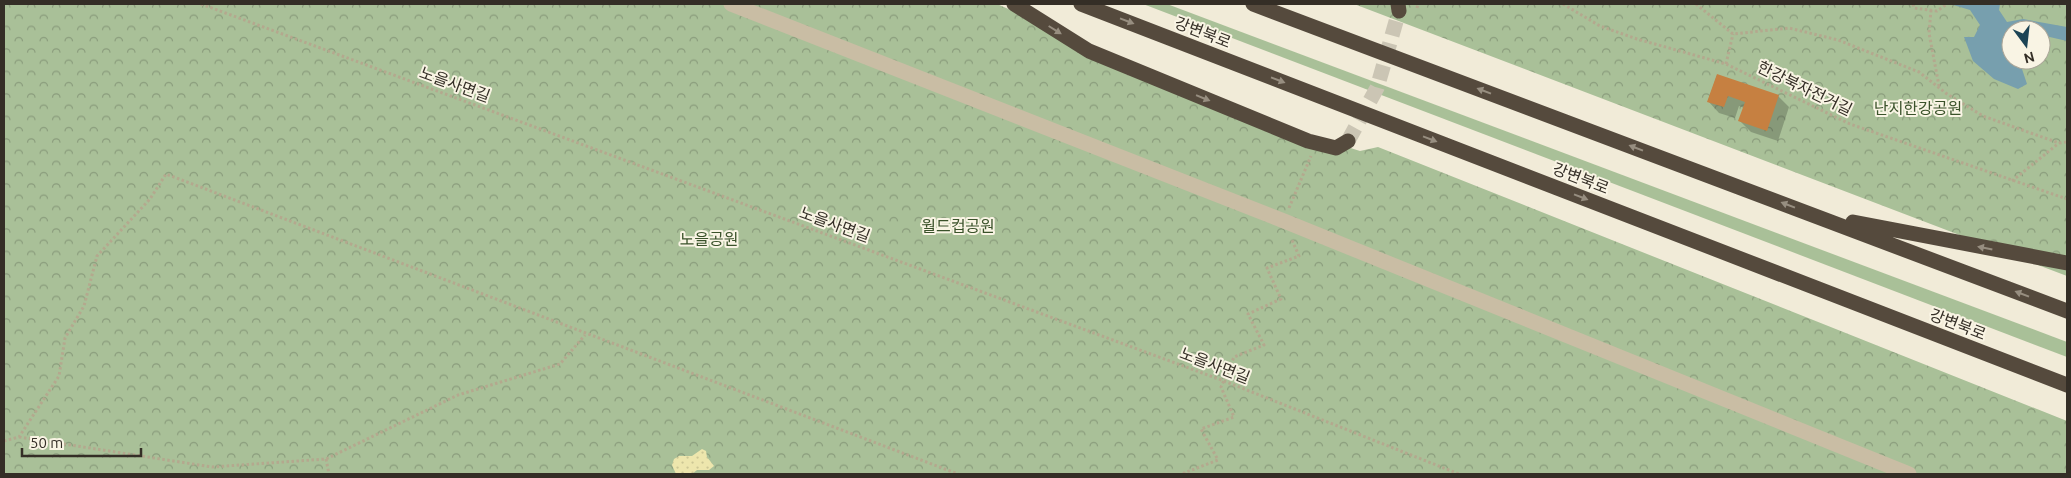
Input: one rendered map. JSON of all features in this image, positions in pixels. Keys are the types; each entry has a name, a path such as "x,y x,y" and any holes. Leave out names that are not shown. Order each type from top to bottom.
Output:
{"highway":[{"path":"1014,4 1089,51 1308,141 1336,148 1348,141"},
{"name":"강변북로","path":"1081,4 2067,385"},
{"path":"1253,4 2067,311"},
{"path":"1811,214 2067,264"},
{"path":"2025,369 2067,394"}],"street":[{"path":"731,4 1284,221 1909,474"}],"path":[{"name":"노을사면길","path":"201,4 1224,381 1459,474"},
{"name":"한강북자전거길","path":"1563,4 1600,26 1637,39 1726,64 1850,124 2067,199"},
{"path":"1696,4 1733,34 1789,28 1838,40 1919,72 1939,88 1983,116 2059,143 2067,142"},
{"path":"1914,6 1937,11 1948,4"},
{"path":"1931,10 1929,33 1939,88"},
{"path":"1726,64 1733,34"},
{"path":"2012,181 2059,143"},
{"path":"1185,474 1218,460 1201,429 1234,417 1221,387 1234,357 1264,345 1248,314 1282,299 1266,268 1299,256 1284,221 1315,148"},
{"path":"19,437 59,376 65,338 84,306 97,256 150,199 166,174 586,335 958,474"},
{"path":"4,441 19,437 212,467 326,459 458,395 560,364 586,335"},
{"path":"326,459 329,474"}],"green space":[{"name":"월드컵공원","path":"4,4 997,4 1259,119 1360,151 1378,147 2067,421 2067,474 4,474"},
{"path":"1143,4 1167,4 2067,342 2067,357"},
{"name":"난지한강공원","path":"1354,4 2067,4 2067,276"}],"sand":[{"path":"702,449 706,451 707,457 714,466 709,470 697,470 692,474 676,474 672,465 674,459 679,456 692,456"}],"water":[{"path":"1950,4 2000,4 1999,10 2006,20 2001,20 2001,70 2022,70 2027,84 2018,89 1994,79 1973,61 1964,37 1974,37 1980,25 1970,10"},
{"path":"2051,24 2067,27 2067,41 2051,37"}],"building":[{"path":"1717,74 1779,95 1767,131 1738,121 1745,102 1728,96 1724,107 1707,102"}],"tunnel":[{"path":"1348,141 1377,88 1399,11"}],"park label":[{"name":"노을공원","path":"709,239"}]}
